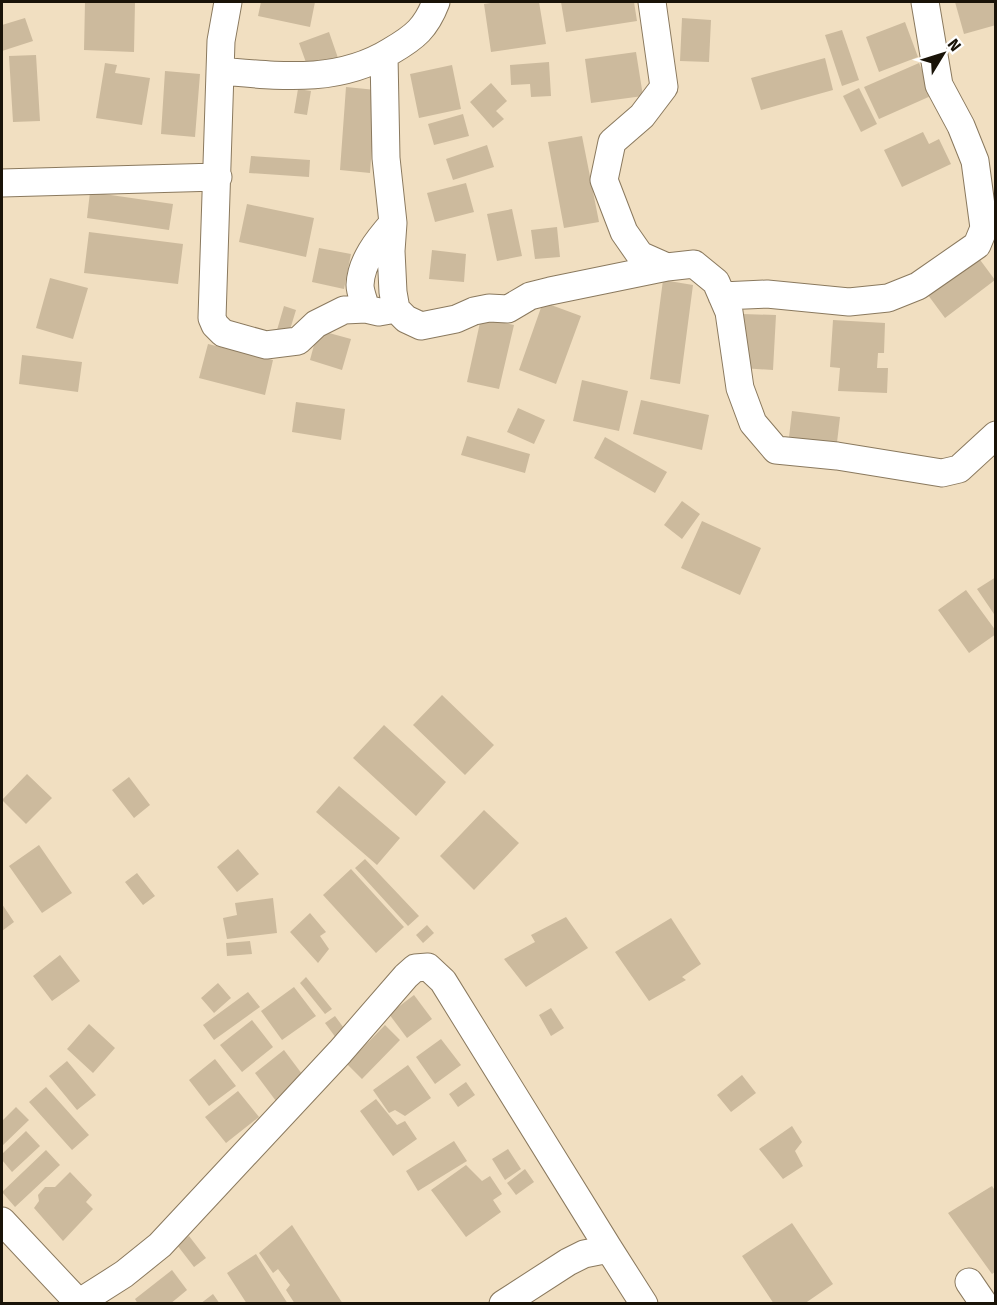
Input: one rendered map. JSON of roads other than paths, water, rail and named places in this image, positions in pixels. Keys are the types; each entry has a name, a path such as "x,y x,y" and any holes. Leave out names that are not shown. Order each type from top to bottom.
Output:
{"street":[{"path":"228,2 221,41 212,318 215,325 223,333 266,345 298,341 316,324 344,310 366,309 379,312 396,309"},
{"path":"220,71 315,76 346,72 384,56 414,37 429,20 436,2"},
{"path":"652,2 664,87 642,116 612,142 604,180 624,232 640,255 667,267"},
{"path":"722,296 767,294 849,302 888,298 918,286 976,245 984,228 975,161 961,126 939,85 925,2"},
{"path":"384,56 386,158 393,223 393,291 396,309 406,319 421,326 456,319 474,311 489,308 508,309 530,296 550,291 667,267 694,264 716,282 729,312 740,387 753,423 776,450 837,456 942,473 959,470 996,435"},
{"path":"2,183 218,177"},
{"path":"366,309 360,286 365,265 375,243 393,223"},
{"path":"2,1221 77,1303 124,1274 160,1245 340,1052 406,976 416,968 428,967 443,981 644,1304"},
{"path":"503,1304 568,1262 584,1254 609,1249"}]}
